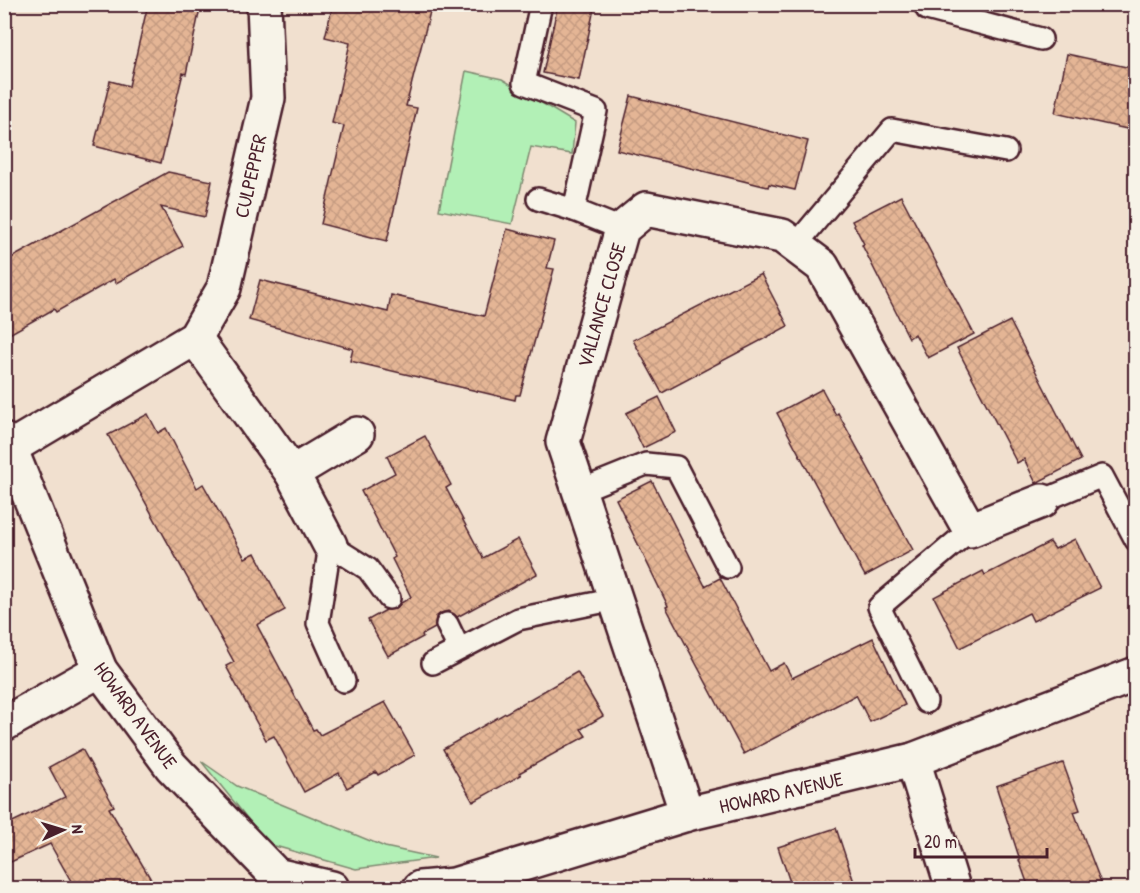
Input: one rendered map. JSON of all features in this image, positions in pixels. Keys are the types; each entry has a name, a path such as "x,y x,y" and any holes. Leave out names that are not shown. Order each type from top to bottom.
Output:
{"street":[{"name":"CULPEPPER","path":"7,444 195,338 224,288 268,98 264,4"},
{"name":"VALLANCE CLOSE","path":"687,814 563,442 622,229 646,209 782,236 822,266 970,530"},
{"path":"195,338 292,473 330,545"},
{"path":"292,473 357,434"},
{"name":"HOWARD AVENUE","path":"7,444 100,670 171,766 276,875 332,888"},
{"path":"970,530 1042,501"},
{"path":"4,724 100,670"},
{"name":"HOWARD AVENUE","path":"420,888 454,885 687,814 913,760 1136,674"},
{"path":"913,760 953,888"}],"lane":[{"path":"540,4 524,83 596,111 574,210"},
{"path":"928,4 927,9 1041,39"},
{"path":"795,246 892,130 1006,151"},
{"path":"538,200 574,210 622,229"},
{"path":"579,492 646,465 676,467 728,567"},
{"path":"1042,501 1102,476 1136,540"},
{"path":"926,702 879,607 970,530"},
{"path":"344,681 318,623 330,545 368,569 389,598"},
{"path":"433,663 518,619 616,599"},
{"path":"447,624 459,649"}],"green space":[{"path":"466,71 502,79 575,123 572,154 531,147 512,224 439,210"},
{"path":"201,761 237,786 385,847 436,858 356,869 268,844"}],"building":[{"path":"148,4 201,4 186,74 183,73 161,163 94,146 110,81 129,86"},
{"path":"333,4 432,4 406,106 417,108 387,241 321,224 344,126 332,123 350,43 325,37"},
{"path":"558,4 595,4 579,80 543,73"},
{"path":"1067,54 1136,69 1136,131 1055,113"},
{"path":"631,96 808,141 795,190 769,184 768,187 617,150"},
{"path":"168,172 212,181 205,217 161,207 183,246 116,283 114,279 56,312 54,309 4,337 4,262"},
{"path":"901,196 974,334 928,358 915,334 909,338 852,221"},
{"path":"507,229 554,241 547,268 554,269 520,395 516,395 515,400 350,361 353,349 249,320 260,280 388,312 391,295 484,316"},
{"path":"761,274 788,326 662,393 633,340"},
{"path":"1010,321 1081,460 1036,483 1024,459 1017,463 957,348"},
{"path":"822,389 836,415 838,413 913,550 865,576 777,413"},
{"path":"659,397 676,432 643,448 626,413"},
{"path":"148,414 158,433 166,428 197,488 203,484 245,558 255,553 285,610 257,625 313,730 316,729 320,735 385,702 415,755 378,775 376,772 347,788 339,773 304,792 274,736 266,740 226,666 234,662 108,435"},
{"path":"425,436 451,485 446,488 483,558 518,539 537,574 457,617 449,611 441,613 436,617 435,628 388,656 368,620 386,610 396,609 411,597 392,559 395,557 361,491 395,473 387,456"},
{"path":"652,481 705,586 720,578 769,671 784,663 792,678 873,638 905,705 870,722 856,695 744,754 666,607 668,606 616,499"},
{"path":"1075,539 1100,588 1033,621 1029,613 960,648 934,597 983,571 985,575 1050,542 1055,549"},
{"path":"577,672 603,716 581,729 586,736 519,773 521,775 473,802 443,749"},
{"path":"82,749 114,806 109,808 156,888 75,888 50,844 4,865 4,826 65,797 49,767"},
{"path":"1063,763 1080,810 1074,812 1103,888 1029,888 1019,860 996,786"},
{"path":"836,828 856,888 792,888 778,847"}]}
